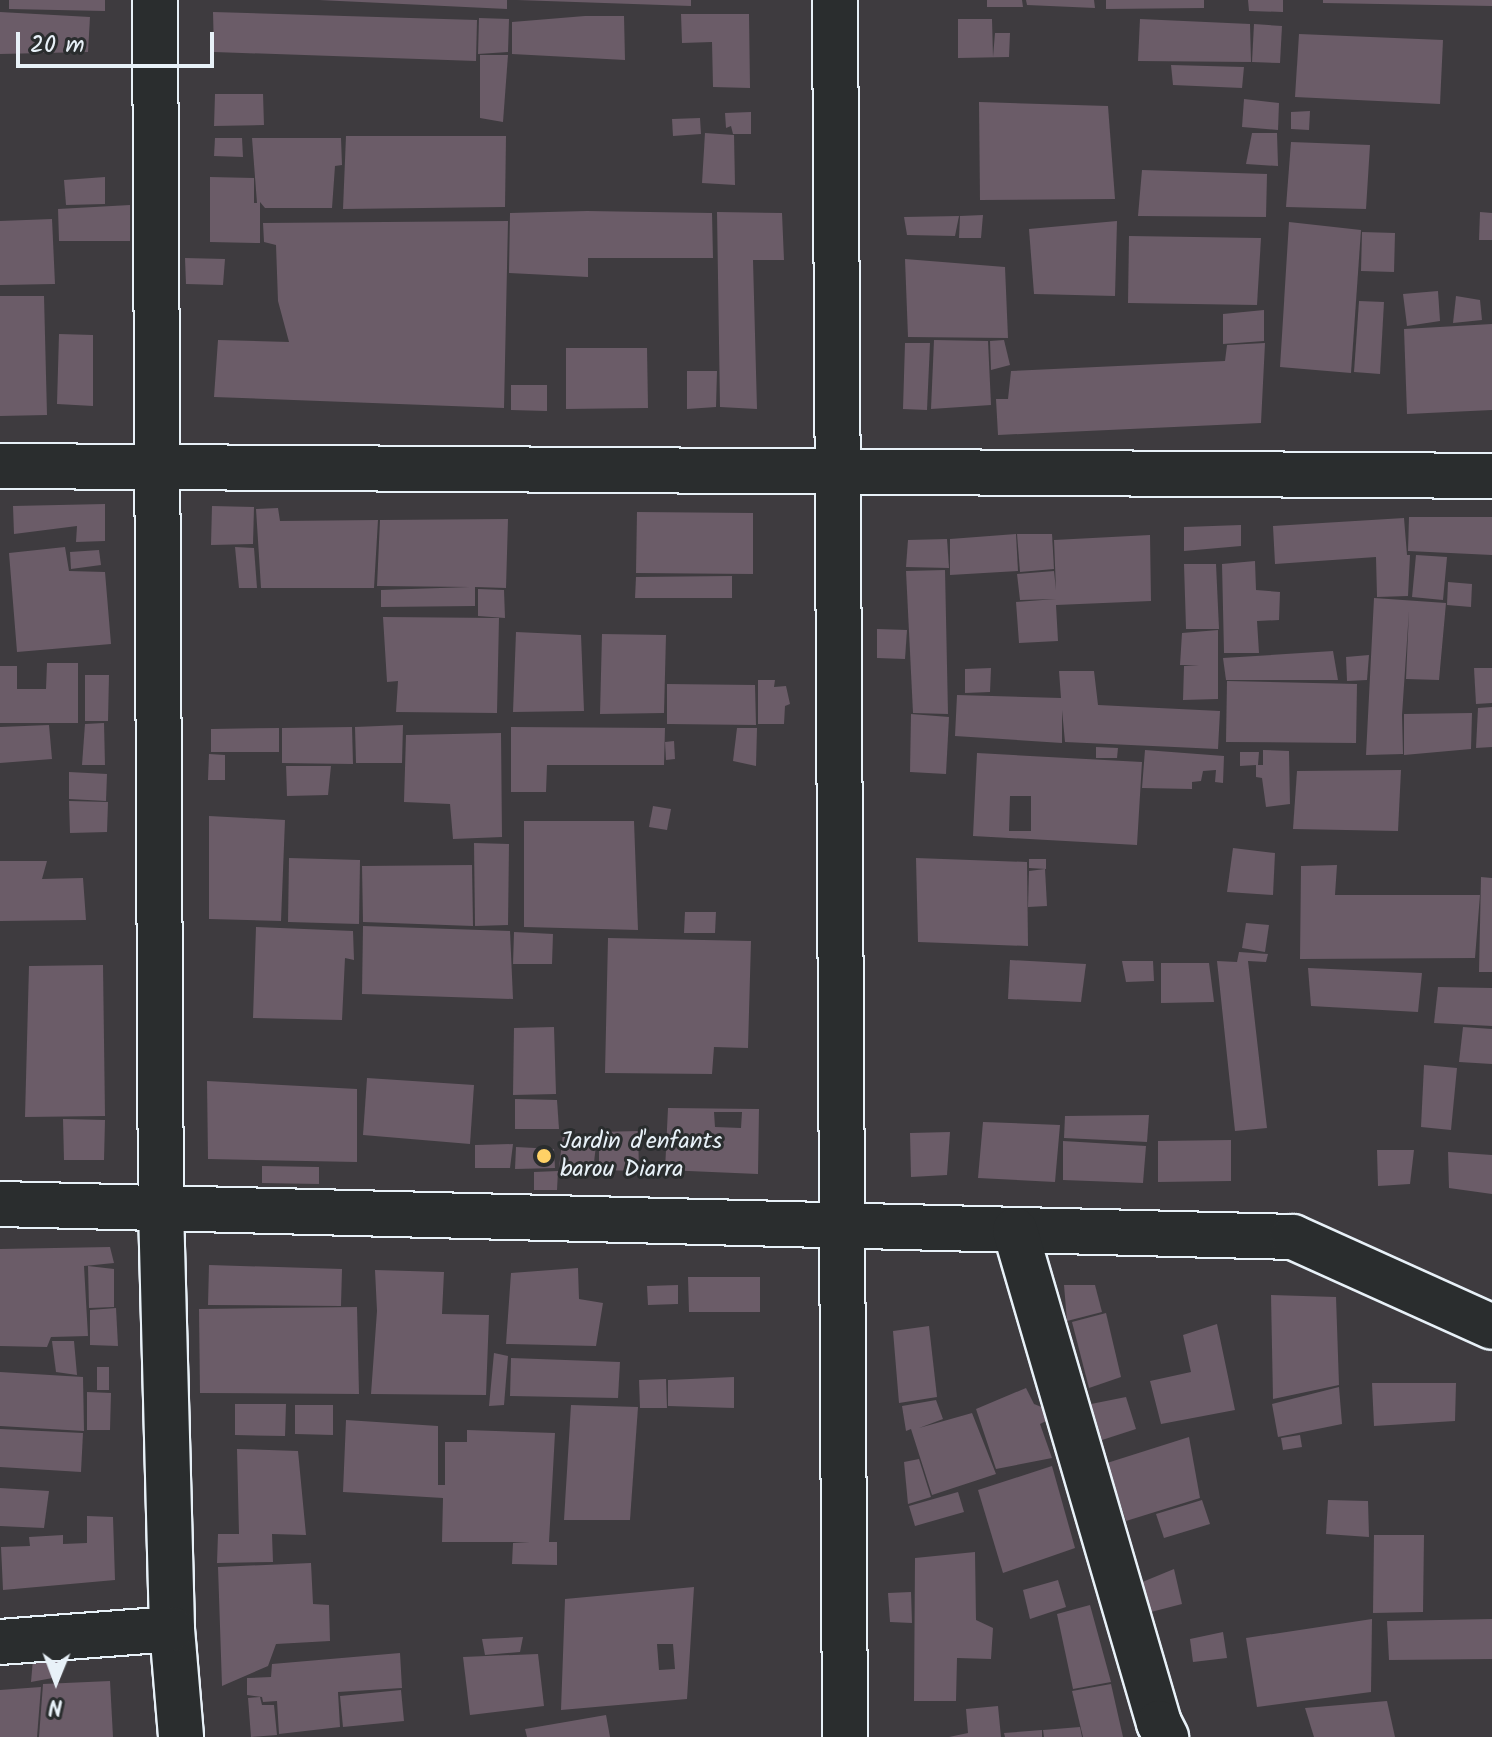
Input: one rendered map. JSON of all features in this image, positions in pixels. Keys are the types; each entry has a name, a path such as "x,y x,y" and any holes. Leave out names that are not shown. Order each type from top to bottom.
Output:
{"street":[{"path":"155,0 161,1208 172,1629 181,1737"},
{"path":"835,0 845,1737"},
{"path":"0,466 1492,476"},
{"path":"0,1204 1293,1237 1492,1327"},
{"path":"1015,1230 1166,1737"},
{"path":"0,1642 172,1629"}],"building":[{"path":"9,0 105,0 105,11 9,9"},
{"path":"319,0 507,0 507,9"},
{"path":"517,0 691,0 691,6"},
{"path":"987,0 1022,0 1023,7 987,7"},
{"path":"1026,0 1094,0 1095,8 1027,5"},
{"path":"1106,0 1204,0 1204,8 1106,9"},
{"path":"1248,0 1283,0 1283,12 1249,11"},
{"path":"1323,0 1492,0 1492,6 1323,3"},
{"path":"0,12 90,17 88,52 0,54"},
{"path":"213,12 477,20 476,61 214,52"},
{"path":"681,14 749,14 750,88 713,87 712,42 682,43"},
{"path":"624,16 625,60 512,54 512,22"},
{"path":"479,18 509,19 508,52 478,54"},
{"path":"958,19 992,19 993,57 995,33 1010,33 1009,57 958,58"},
{"path":"1140,19 1250,24 1251,62 1138,61"},
{"path":"1254,24 1282,26 1280,63 1252,62"},
{"path":"1299,34 1443,40 1440,104 1295,97"},
{"path":"480,55 508,55 503,122 480,118"},
{"path":"1171,65 1244,67 1242,88 1173,85"},
{"path":"215,94 263,94 264,125 214,126"},
{"path":"1244,99 1279,103 1278,130 1242,127"},
{"path":"979,102 1108,106 1115,199 980,200"},
{"path":"1310,111 1309,130 1291,129 1291,112"},
{"path":"751,112 751,134 733,134 731,126 726,128 725,113"},
{"path":"700,118 701,134 673,136 672,119"},
{"path":"705,133 734,135 735,185 702,183"},
{"path":"1252,133 1277,133 1278,166 1246,164"},
{"path":"346,136 506,136 505,207 343,209"},
{"path":"215,138 242,138 243,157 214,156"},
{"path":"252,138 341,138 342,165 335,166 332,208 265,208 260,202 260,243 210,242 210,177 254,178 254,203 257,203"},
{"path":"1291,142 1370,145 1366,209 1286,207"},
{"path":"1142,170 1267,174 1266,217 1138,216"},
{"path":"105,177 105,204 66,205 64,180"},
{"path":"130,205 130,241 59,241 58,209"},
{"path":"717,212 782,213 784,260 753,260 757,409 720,407"},
{"path":"1480,212 1492,213 1492,240 1479,240"},
{"path":"510,213 712,213 713,258 588,258 588,277 509,273"},
{"path":"983,215 981,238 959,238 960,216"},
{"path":"959,216 955,236 907,235 904,217"},
{"path":"52,219 55,284 0,285 0,221"},
{"path":"508,221 504,408 214,397 218,340 289,342 278,301 276,245 264,242 263,223"},
{"path":"1117,221 1115,296 1034,294 1029,229"},
{"path":"1289,222 1361,230 1351,373 1280,367"},
{"path":"1362,232 1395,233 1394,272 1361,271"},
{"path":"1129,236 1261,238 1257,305 1128,303"},
{"path":"185,258 225,259 223,285 186,284"},
{"path":"905,259 1005,267 1008,338 908,337"},
{"path":"1438,291 1440,321 1407,326 1403,294"},
{"path":"0,296 44,296 47,415 0,416"},
{"path":"1456,296 1480,300 1482,320 1453,323"},
{"path":"1359,301 1384,302 1380,374 1354,372"},
{"path":"1264,310 1264,341 1223,344 1223,314"},
{"path":"1492,324 1492,410 1407,414 1404,329"},
{"path":"59,334 93,335 93,406 57,404"},
{"path":"934,340 988,341 991,405 931,409"},
{"path":"1004,340 1010,365 991,370 990,341"},
{"path":"905,343 930,343 927,410 903,409"},
{"path":"1265,343 1261,423 998,435 996,399 1008,399 1011,371 1225,361 1227,345"},
{"path":"566,348 647,348 648,408 566,409"},
{"path":"687,371 717,371 716,407 687,409"},
{"path":"511,385 547,385 547,411 511,410"},
{"path":"105,504 105,541 76,542 77,526 14,534 13,506"},
{"path":"212,506 254,507 253,544 211,545"},
{"path":"278,508 280,521 378,520 374,588 261,588 256,509"},
{"path":"637,512 753,513 753,574 636,573"},
{"path":"1409,517 1492,517 1492,555 1408,551"},
{"path":"1404,518 1407,555 1410,555 1408,596 1377,597 1376,557 1275,564 1273,526"},
{"path":"508,519 506,588 475,587 475,606 381,607 381,590 470,587 377,586 380,520"},
{"path":"1241,525 1241,546 1184,551 1184,527"},
{"path":"1016,534 1018,571 950,575 950,539"},
{"path":"1017,534 1052,534 1054,569 1020,572"},
{"path":"1150,535 1151,601 1056,605 1058,641 1019,643 1016,602 1056,599 1020,600 1017,574 1054,571 1056,590 1054,540"},
{"path":"947,539 949,568 906,567 908,540"},
{"path":"65,547 69,571 105,572 111,644 17,652 9,553"},
{"path":"235,547 254,548 257,588 239,588"},
{"path":"99,550 101,565 71,569 70,552"},
{"path":"1416,555 1447,557 1443,600 1412,597"},
{"path":"1255,561 1256,590 1280,592 1279,620 1257,621 1259,653 1224,653 1222,564"},
{"path":"1184,564 1216,564 1219,629 1186,629"},
{"path":"945,570 948,714 913,713 906,571"},
{"path":"732,576 732,598 635,598 636,577"},
{"path":"1448,582 1472,584 1471,607 1447,605"},
{"path":"478,589 504,590 505,618 478,616"},
{"path":"1374,598 1446,603 1439,680 1406,679 1409,611 1402,715 1403,754 1366,755"},
{"path":"383,617 499,618 497,713 396,712 398,681 387,682"},
{"path":"877,629 907,630 905,659 877,658"},
{"path":"1218,630 1218,699 1183,700 1184,666 1199,665 1180,665 1182,633"},
{"path":"516,632 581,635 584,711 513,712"},
{"path":"602,634 666,635 664,713 600,714"},
{"path":"1333,651 1338,680 1226,680 1223,658"},
{"path":"1369,655 1367,680 1347,681 1346,657"},
{"path":"47,663 78,663 78,723 0,723 0,666 17,666 17,689 46,689"},
{"path":"991,668 990,692 965,693 965,669"},
{"path":"1474,668 1492,668 1492,703 1476,704"},
{"path":"1059,671 1094,671 1098,705 1220,711 1218,749 1065,742 1062,710 1062,743 955,736 957,695 1061,698"},
{"path":"85,675 109,675 108,721 85,721"},
{"path":"758,680 775,680 774,687 786,686 790,704 785,706 784,724 758,724"},
{"path":"1227,681 1357,684 1356,743 1226,742"},
{"path":"667,684 755,685 756,725 667,724"},
{"path":"1492,707 1492,747 1476,748 1478,708"},
{"path":"1472,713 1471,749 1404,755 1404,714"},
{"path":"911,714 949,717 946,774 910,772"},
{"path":"104,723 105,765 82,765 85,724"},
{"path":"49,725 52,759 0,763 0,727"},
{"path":"403,725 402,763 356,763 355,727"},
{"path":"352,727 353,764 282,763 282,728"},
{"path":"511,727 665,728 664,765 547,765 546,792 511,792"},
{"path":"279,728 279,752 211,752 211,729"},
{"path":"737,728 757,728 756,766 733,761"},
{"path":"501,733 502,837 453,839 450,804 404,802 406,735"},
{"path":"674,741 675,759 666,760 665,742"},
{"path":"1096,747 1118,748 1117,758 1096,758"},
{"path":"1145,750 1224,756 1223,783 1215,782 1216,770 1203,771 1201,781 1192,782 1192,789 1142,788"},
{"path":"1263,750 1289,751 1290,804 1266,807 1262,778 1256,777 1256,765 1240,766 1240,752 1259,752 1258,765 1263,765"},
{"path":"977,753 1142,762 1137,845 973,836","holes":["1010,796 1031,796 1031,831 1009,831"]},
{"path":"209,754 225,755 225,780 208,780"},
{"path":"286,766 331,766 328,795 287,796"},
{"path":"1401,770 1398,831 1293,829 1297,771"},
{"path":"69,772 107,774 106,801 69,799"},
{"path":"69,801 108,802 107,832 70,833"},
{"path":"653,806 671,809 667,830 649,827"},
{"path":"209,816 285,820 281,921 209,919"},
{"path":"524,821 634,821 638,930 524,927"},
{"path":"474,843 509,844 508,925 475,926"},
{"path":"1233,848 1275,853 1273,895 1227,892"},
{"path":"289,858 360,860 359,924 288,922"},
{"path":"916,858 1027,862 1028,946 918,942"},
{"path":"1029,859 1046,859 1046,869 1029,868"},
{"path":"0,861 47,861 42,879 83,878 86,920 0,921"},
{"path":"472,865 473,926 363,922 362,866"},
{"path":"1337,865 1335,895 1480,895 1475,958 1300,959 1301,866"},
{"path":"1045,869 1047,906 1028,907 1029,871"},
{"path":"1481,877 1492,878 1492,972 1479,972"},
{"path":"685,912 716,912 715,933 684,933"},
{"path":"1246,923 1269,925 1265,952 1242,948"},
{"path":"363,926 510,931 513,999 362,994"},
{"path":"256,927 353,931 354,960 345,958 342,1020 253,1018"},
{"path":"514,932 553,934 552,964 513,964"},
{"path":"608,938 751,941 748,1048 714,1047 712,1074 605,1073"},
{"path":"1239,952 1268,954 1266,962 1248,961 1267,1128 1235,1131 1217,961 1237,962"},
{"path":"1010,960 1086,964 1081,1002 1008,999"},
{"path":"1122,961 1153,961 1154,981 1126,982"},
{"path":"1161,963 1209,963 1214,1002 1161,1003"},
{"path":"103,965 105,1116 25,1117 29,966"},
{"path":"1308,968 1422,973 1418,1012 1311,1006"},
{"path":"1438,987 1492,988 1492,1026 1434,1023"},
{"path":"554,1027 556,1094 513,1095 514,1028"},
{"path":"1463,1027 1492,1029 1492,1064 1459,1062"},
{"path":"1424,1065 1457,1068 1451,1130 1421,1127"},
{"path":"367,1078 474,1085 470,1144 363,1135"},
{"path":"207,1081 357,1089 357,1162 208,1159"},
{"path":"515,1099 557,1100 559,1129 515,1129"},
{"path":"668,1108 759,1109 758,1174 665,1170","holes":["714,1112 742,1112 741,1128 715,1127"]},
{"path":"1149,1115 1147,1142 1064,1138 1065,1116"},
{"path":"63,1119 105,1120 104,1160 64,1160"},
{"path":"983,1122 1060,1125 1055,1182 978,1178"},
{"path":"638,1131 639,1171 599,1170 599,1132"},
{"path":"950,1132 947,1175 911,1177 910,1133"},
{"path":"563,1134 597,1137 593,1171 559,1168"},
{"path":"1231,1140 1231,1181 1158,1182 1158,1141"},
{"path":"1063,1141 1146,1146 1143,1183 1063,1180"},
{"path":"513,1144 510,1168 475,1168 475,1145"},
{"path":"516,1147 554,1149 555,1168 515,1169"},
{"path":"1377,1150 1414,1150 1410,1184 1378,1186"},
{"path":"1448,1152 1492,1155 1492,1194 1449,1188"},
{"path":"262,1166 319,1167 319,1184 262,1183"},
{"path":"558,1171 557,1190 534,1190 534,1172"},
{"path":"110,1247 114,1263 84,1266 88,1336 51,1337 47,1347 0,1346 0,1249"},
{"path":"209,1265 342,1269 341,1306 208,1305"},
{"path":"88,1266 114,1269 114,1307 89,1308"},
{"path":"578,1268 579,1299 603,1303 596,1346 506,1344 511,1273"},
{"path":"375,1270 444,1272 442,1314 489,1315 486,1395 371,1394 377,1311"},
{"path":"688,1277 760,1277 760,1312 689,1312"},
{"path":"678,1285 678,1304 648,1305 647,1286"},
{"path":"1064,1285 1095,1285 1102,1312 1067,1321"},
{"path":"1271,1295 1336,1297 1339,1385 1273,1399"},
{"path":"357,1307 359,1394 200,1393 199,1309"},
{"path":"116,1308 118,1346 90,1345 90,1310"},
{"path":"1106,1313 1121,1377 1089,1388 1072,1322"},
{"path":"1217,1324 1235,1410 1161,1424 1150,1381 1191,1372 1183,1335"},
{"path":"929,1326 937,1397 899,1403 893,1331"},
{"path":"52,1341 74,1341 77,1375 56,1372"},
{"path":"494,1353 508,1356 504,1405 489,1406"},
{"path":"511,1358 620,1362 618,1398 510,1396"},
{"path":"97,1367 109,1367 109,1390 97,1390"},
{"path":"0,1372 83,1377 84,1431 0,1426"},
{"path":"734,1377 734,1408 668,1406 668,1380"},
{"path":"666,1379 667,1408 640,1408 639,1380"},
{"path":"1372,1383 1456,1383 1455,1421 1374,1426"},
{"path":"1339,1387 1342,1424 1278,1437 1272,1404"},
{"path":"1026,1388 1034,1404 1044,1408 1046,1421 1040,1424 1052,1458 996,1469 976,1409"},
{"path":"87,1392 111,1393 110,1430 87,1430"},
{"path":"1126,1397 1136,1429 1102,1440 1091,1404"},
{"path":"936,1400 943,1419 919,1428 972,1413 996,1474 932,1495 911,1429 906,1431 902,1406"},
{"path":"235,1404 286,1404 285,1436 235,1435"},
{"path":"295,1405 333,1405 333,1435 295,1434"},
{"path":"571,1405 638,1407 630,1520 564,1520"},
{"path":"346,1420 438,1426 438,1485 445,1485 445,1442 467,1442 467,1430 555,1433 549,1542 557,1542 557,1565 512,1564 513,1543 530,1542 442,1542 443,1498 343,1492"},
{"path":"0,1429 83,1433 81,1472 0,1467"},
{"path":"1300,1435 1302,1447 1283,1450 1281,1438"},
{"path":"1189,1437 1200,1498 1126,1521 1107,1463"},
{"path":"237,1449 298,1451 306,1535 272,1534 273,1562 217,1563 218,1534 239,1534"},
{"path":"919,1459 931,1497 908,1504 904,1462"},
{"path":"1052,1466 1075,1548 1003,1573 978,1490"},
{"path":"0,1488 49,1491 44,1528 0,1526"},
{"path":"958,1492 964,1512 915,1526 909,1506"},
{"path":"1202,1500 1210,1524 1164,1538 1156,1514"},
{"path":"1328,1500 1368,1501 1369,1537 1326,1534"},
{"path":"87,1516 113,1517 115,1580 3,1590 1,1547 30,1546 29,1537 63,1535 63,1544 87,1543"},
{"path":"1374,1535 1424,1535 1423,1612 1373,1613"},
{"path":"975,1552 976,1620 993,1628 991,1659 957,1658 956,1701 914,1701 915,1558"},
{"path":"311,1563 313,1604 329,1605 330,1641 276,1644 268,1666 222,1686 218,1567"},
{"path":"1174,1569 1182,1604 1151,1612 1140,1583"},
{"path":"1058,1580 1066,1607 1030,1619 1023,1590"},
{"path":"694,1587 687,1699 561,1710 565,1599","holes":["657,1644 673,1644 675,1669 659,1670"]},
{"path":"911,1592 912,1623 890,1622 888,1593"},
{"path":"1090,1605 1111,1682 1073,1689 1057,1614"},
{"path":"1372,1619 1371,1692 1257,1707 1246,1638"},
{"path":"1492,1619 1492,1659 1389,1660 1387,1621"},
{"path":"1223,1632 1227,1658 1193,1662 1190,1639"},
{"path":"523,1637 520,1652 485,1655 482,1639"},
{"path":"400,1653 402,1688 338,1692 340,1727 279,1734 277,1701 263,1702 262,1697 247,1695 247,1678 271,1677 272,1664"},
{"path":"538,1654 544,1706 470,1715 463,1657"},
{"path":"59,1657 58,1677 31,1682 33,1659"},
{"path":"110,1681 113,1737 39,1737 43,1684"},
{"path":"1111,1684 1123,1737 1083,1737 1072,1691"},
{"path":"41,1687 37,1737 0,1737 0,1690"},
{"path":"401,1690 404,1721 343,1727 340,1696"},
{"path":"260,1697 262,1705 274,1705 277,1735 251,1737 248,1698"},
{"path":"1387,1701 1395,1737 1314,1737 1305,1708"},
{"path":"998,1706 1001,1737 949,1737 968,1733 966,1709"},
{"path":"606,1715 610,1737 527,1737 525,1729"},
{"path":"1080,1727 1082,1737 1044,1737 1043,1730"},
{"path":"1042,1730 1042,1737 1005,1737 1004,1733"}],"place":[{"name":"Jardin d'enfants barou Diarra","path":"544,1156"}]}
